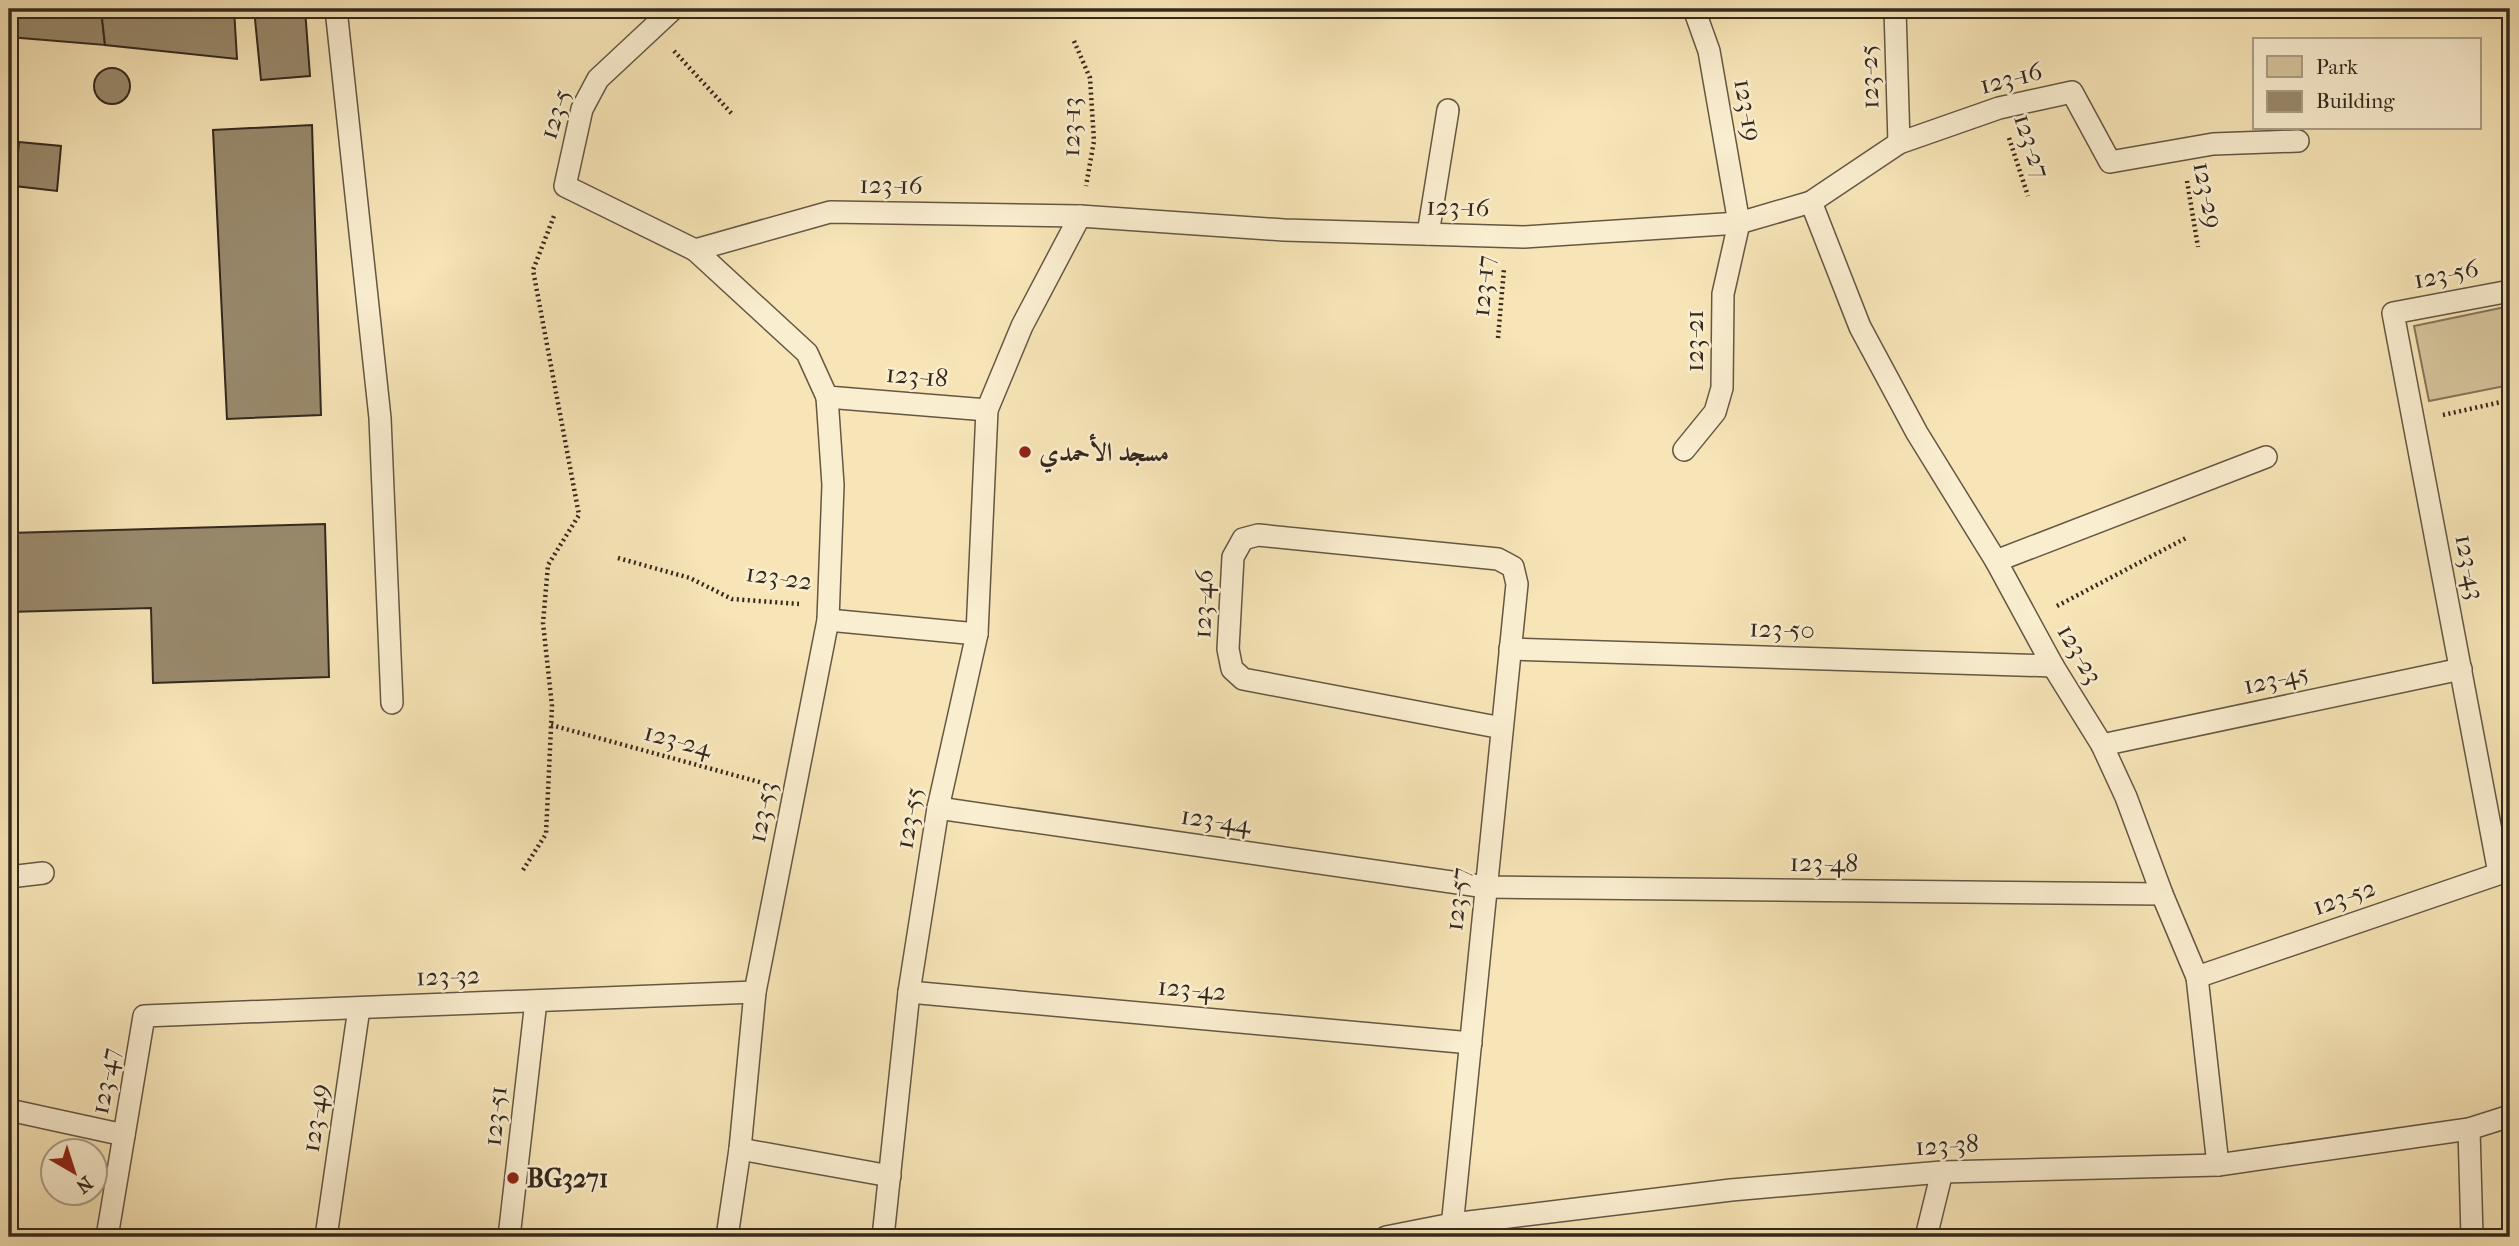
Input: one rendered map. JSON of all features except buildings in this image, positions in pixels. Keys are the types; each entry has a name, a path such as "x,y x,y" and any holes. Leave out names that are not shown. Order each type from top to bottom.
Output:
{"lane":[{"path":"336,9 380,418 392,703"},
{"name":"123-5","path":"565,186 582,109 598,79 673,9"},
{"name":"123-19","path":"1694,9 1709,51 1739,223"},
{"name":"123-25","path":"1895,9 1899,144"},
{"name":"123-16","path":"695,250 830,212 1080,216 1284,230 1506,236 1739,223 1811,202 1899,144 1999,108 2072,92 2110,162 2213,144 2298,141"},
{"path":"1428,234 1448,110"},
{"path":"565,186 695,250 807,354 827,397"},
{"name":"123-23","path":"1811,202 1860,327 1917,433 1996,561 2053,666 2102,745 2126,797 2162,894 2197,976 2218,1165"},
{"path":"987,410 1022,326 1080,216"},
{"name":"123-21","path":"1684,450 1715,412 1722,388 1723,293 1739,223"},
{"name":"123-56","path":"2393,313 2510,291"},
{"name":"123-43","path":"2393,313 2461,669 2505,872"},
{"name":"123-18","path":"827,397 987,410"},
{"name":"123-53","path":"727,1237 740,1149 755,992 828,620 833,485 827,397"},
{"name":"123-55","path":"883,1237 909,992 937,808 977,634 987,410"},
{"path":"1996,561 2266,457"},
{"name":"123-46","path":"1502,729 1243,679 1232,669 1228,649 1233,558 1243,539 1258,535 1498,559 1513,567"},
{"name":"123-57","path":"1452,1231 1517,584 1513,567"},
{"name":"123-22","path":"828,620 977,634"},
{"name":"123-50","path":"1510,649 2053,666"},
{"name":"123-45","path":"2102,745 2461,669"},
{"name":"123-44","path":"937,808 1486,887"},
{"name":"123-52","path":"2197,976 2505,872"},
{"path":"9,877 43,873"},
{"name":"123-48","path":"1486,887 2162,894"},
{"name":"123-32","path":"144,1016 755,992"},
{"name":"123-42","path":"909,992 1471,1043"},
{"name":"123-51","path":"509,1237 536,1001"},
{"name":"123-49","path":"326,1237 359,1007"},
{"name":"123-47","path":"107,1237 144,1016"},
{"path":"9,1110 124,1135"},
{"name":"123-38","path":"1386,1237 1452,1231 1731,1191 1942,1172 2218,1165 2469,1129 2510,1116"},
{"path":"2469,1129 2472,1237"},
{"path":"740,1149 890,1176"},
{"path":"1926,1237 1942,1172"}],"path":[{"path":"652,28 733,115"},
{"name":"123-13","path":"1074,41 1090,78 1094,141 1080,216"},
{"name":"123-27","path":"1999,108 2028,196"},
{"name":"123-29","path":"2180,150 2198,247"},
{"path":"523,870 546,834 551,725 543,623 548,565 579,516 533,270 565,186"},
{"name":"123-17","path":"1498,338 1506,236"},
{"path":"2413,422 2510,400"},
{"path":"2029,621 2186,538"},
{"name":"123-22","path":"618,558 690,578 732,599 813,605 828,620"},
{"name":"123-24","path":"551,725 794,791"}],"green space":[{"path":"2510,306 2510,385 2429,401 2414,326"}],"place":[{"name":"مسجد الأحمدي","path":"1025,452"},
{"name":"BG3271","path":"513,1178"}]}
